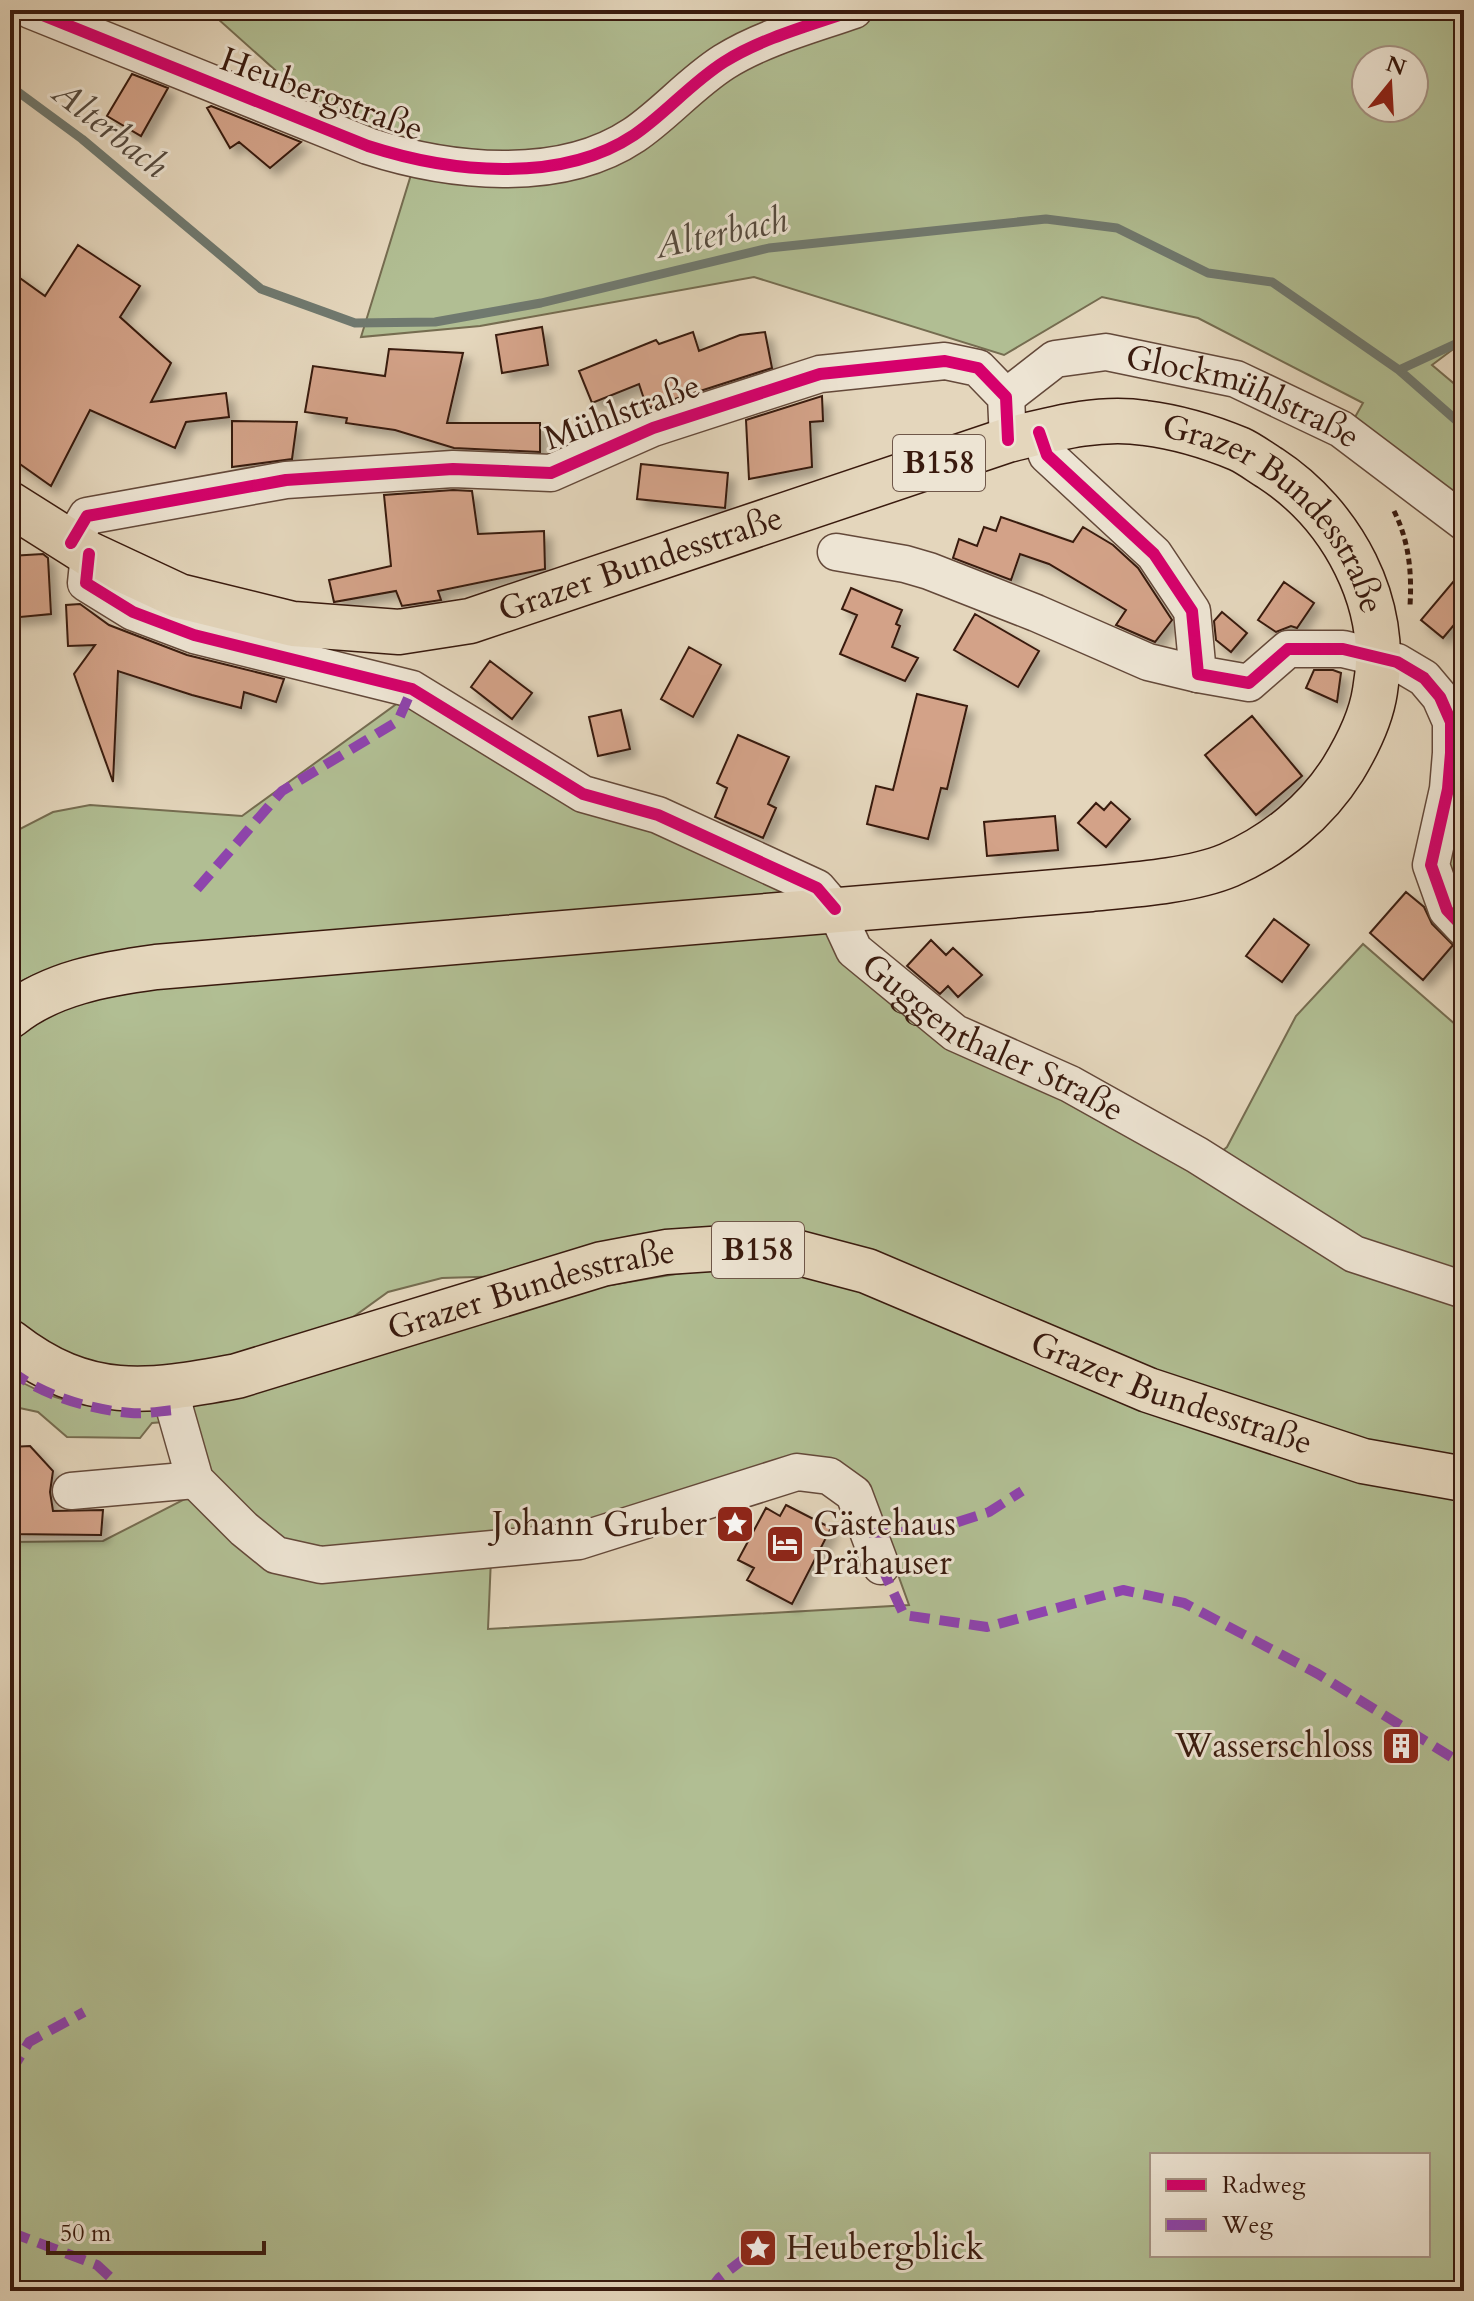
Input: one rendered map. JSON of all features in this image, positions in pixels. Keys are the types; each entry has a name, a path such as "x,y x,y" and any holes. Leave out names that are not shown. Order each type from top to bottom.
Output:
{"main road":[{"name":"Grazer Bundesstraße","path":"10,1016 29,1001 97,976 156,967 1157,882 1227,866 1279,838 1327,794 1357,746 1375,692 1377,656 1376,627 1362,577 1333,525 1293,483 1241,450 1185,431 1144,422 1095,421 1024,436 470,621 399,632 293,624 179,596 80,549 13,507"},
{"name":"Grazer Bundesstraße","path":"10,1342 37,1363 82,1382 124,1390 174,1388 237,1376 602,1264 666,1252 726,1248 795,1252 867,1271 1148,1390 1363,1461 1464,1479"}],"street":[{"name":"Heubergstraße","path":"30,10 368,146 409,159 493,168 537,168 576,160 606,149 633,136 724,62 800,29 854,10"},
{"name":"Glockmühlstraße","path":"1006,397 1055,359 1106,352 1236,379 1341,429 1464,522"},
{"name":"Mühlstraße","path":"80,549 87,516 286,480 453,469 551,473 653,428 820,374 945,361 978,368 1006,397"},
{"path":"1006,397 1024,436 1154,554 1192,611 1198,674"},
{"name":"Guggenthaler Straße","path":"80,549 86,583 133,612 194,635 412,689 583,794 658,815 817,888 835,909 854,950 955,1033 1070,1084 1197,1155 1354,1254 1464,1290"},
{"path":"836,552 929,571 1148,662 1198,674 1249,683 1288,649 1343,649 1397,662 1424,678 1440,697 1451,722 1456,792 1431,865 1447,910 1464,928"},
{"path":"174,1388 175,1410 195,1480 244,1529 276,1555 321,1565 579,1541 797,1472 829,1476 854,1494 881,1566"},
{"path":"71,1491 195,1480"}],"path":[{"path":"1387,500 1405,537 1411,587 1409,612"}],"green space":[{"path":"208,10 1464,10 1464,341 1432,365 1464,392 1464,507 1350,426 1363,403 1198,318 1102,297 1004,355 754,277 480,326 361,337 418,152 333,122"},
{"path":"402,700 804,895 68,964 10,987 10,834 53,812 90,805 242,816"},
{"path":"1452,805 1464,810 1464,903 1444,871"},
{"path":"824,928 856,962 1204,1166 1227,1147 1296,1016 1363,944 1464,1032 1464,1462 1429,1458 1161,1380 807,1235 509,1276 442,1278 388,1292 349,1320 204,1368 109,1367 64,1354 26,1334 10,1318 10,1044 53,1010 140,984"},
{"path":"765,1270 819,1279 885,1296 1464,1500 1464,2291 10,2291 10,1542 103,1541 189,1497 188,1420 152,1423 140,1438 67,1437 38,1412 10,1406 10,1375 70,1402 136,1410 593,1288 694,1271","holes":["820,1457 863,1478 909,1605 488,1629 491,1558"]}],"building":[{"path":"132,74 168,88 141,136 107,116"},
{"path":"211,106 301,142 270,168 239,142 230,148 207,108"},
{"path":"78,245 140,286 120,317 171,363 151,402 226,393 229,417 186,422 175,448 90,410 51,486 10,457 10,271 45,296"},
{"path":"542,327 548,365 502,373 496,335"},
{"path":"693,332 699,351 740,335 765,332 772,368 647,408 639,384 592,403 579,371 656,340 659,344"},
{"path":"389,349 463,353 447,423 540,423 540,452 454,448 395,430 346,423 347,418 305,412 313,366 385,376"},
{"path":"822,396 823,421 810,422 812,467 749,479 746,420"},
{"path":"232,421 297,422 292,459 232,467"},
{"path":"641,464 728,473 725,508 637,499"},
{"path":"472,491 478,534 544,531 545,569 438,591 441,600 402,606 396,591 334,602 329,580 391,566 384,495"},
{"path":"1001,517 1073,542 1083,527 1113,545 1138,568 1172,620 1155,642 1116,625 1126,610 1049,564 1020,554 1011,580 953,558 959,539 977,546 984,527 996,531"},
{"path":"43,554 48,558 51,614 10,618 10,556"},
{"path":"1464,569 1464,613 1443,638 1421,620"},
{"path":"1284,582 1314,603 1297,628 1291,626 1276,632 1258,620"},
{"path":"851,588 902,610 892,647 918,658 905,681 840,654 857,615 842,609"},
{"path":"80,604 109,625 187,655 284,679 276,702 244,692 241,708 118,671 113,782 74,674 95,645 68,646 66,605"},
{"path":"1222,612 1247,633 1231,652 1216,640 1214,621"},
{"path":"975,614 1039,651 1018,687 954,650"},
{"path":"689,647 721,665 693,717 661,699"},
{"path":"490,661 532,693 512,719 471,687"},
{"path":"1314,670 1341,673 1337,702 1306,688"},
{"path":"917,694 967,706 947,789 941,788 928,839 867,824 876,786 893,790"},
{"path":"621,710 630,749 598,756 589,717"},
{"path":"1252,716 1302,776 1256,815 1205,755"},
{"path":"738,735 789,757 768,804 776,808 763,838 715,817 727,788 717,783"},
{"path":"1111,802 1130,819 1106,847 1078,823 1096,803 1104,810"},
{"path":"1055,816 1058,850 987,856 984,822"},
{"path":"1406,892 1424,907 1432,924 1453,945 1423,980 1370,933"},
{"path":"1274,919 1309,945 1282,982 1246,956"},
{"path":"931,940 946,955 953,948 982,975 958,997 948,986 940,994 907,966"},
{"path":"30,1446 53,1471 50,1492 53,1511 103,1510 101,1535 10,1534 10,1447"},
{"name":"Gästehaus Prähauser","path":"786,1505 831,1528 792,1604 747,1580 754,1568 738,1560 766,1508 780,1516"}],"waterway":[{"name":"Alterbach","path":"10,86 82,139 261,289 355,323 435,322 541,303 769,248 1046,219 1117,228 1208,273 1272,282 1399,370 1464,427"},
{"path":"1399,370 1464,340"}],"marked path":[{"path":"197,889 282,791 398,721 412,689"},
{"path":"10,1370 36,1387 83,1405 131,1413 175,1410"},
{"path":"869,1533 930,1531 989,1512 1022,1491"},
{"path":"881,1566 904,1615 987,1627 1123,1590 1184,1603 1318,1674 1464,1765"},
{"path":"10,2073 29,2042 84,2012"},
{"path":"10,2232 97,2265 125,2291"},
{"path":"709,2291 719,2278 758,2248"}],"cycle path":[{"path":"30,10 368,146 433,162 503,169 572,161 604,151 634,135 712,70 739,53 854,10"},
{"path":"71,543 87,516 286,480 453,469 551,473 653,428 820,374 945,361 978,368 1006,397 1008,440"},
{"path":"1039,432 1047,455 1154,554 1192,611 1198,674 1249,683 1288,649 1343,649 1397,662 1424,678 1440,697 1451,722 1448,789 1431,865 1447,910 1464,928"},
{"path":"89,554 86,583 133,612 194,635 412,689 583,794 658,815 817,888 835,909"}],"place":[{"name":"Johann Gruber","path":"735,1524"},
{"name":"Gästehaus Prähauser","path":"785,1544"},
{"name":"Wasserschloss","path":"1401,1746"},
{"name":"Heubergblick","path":"758,2248"}]}
